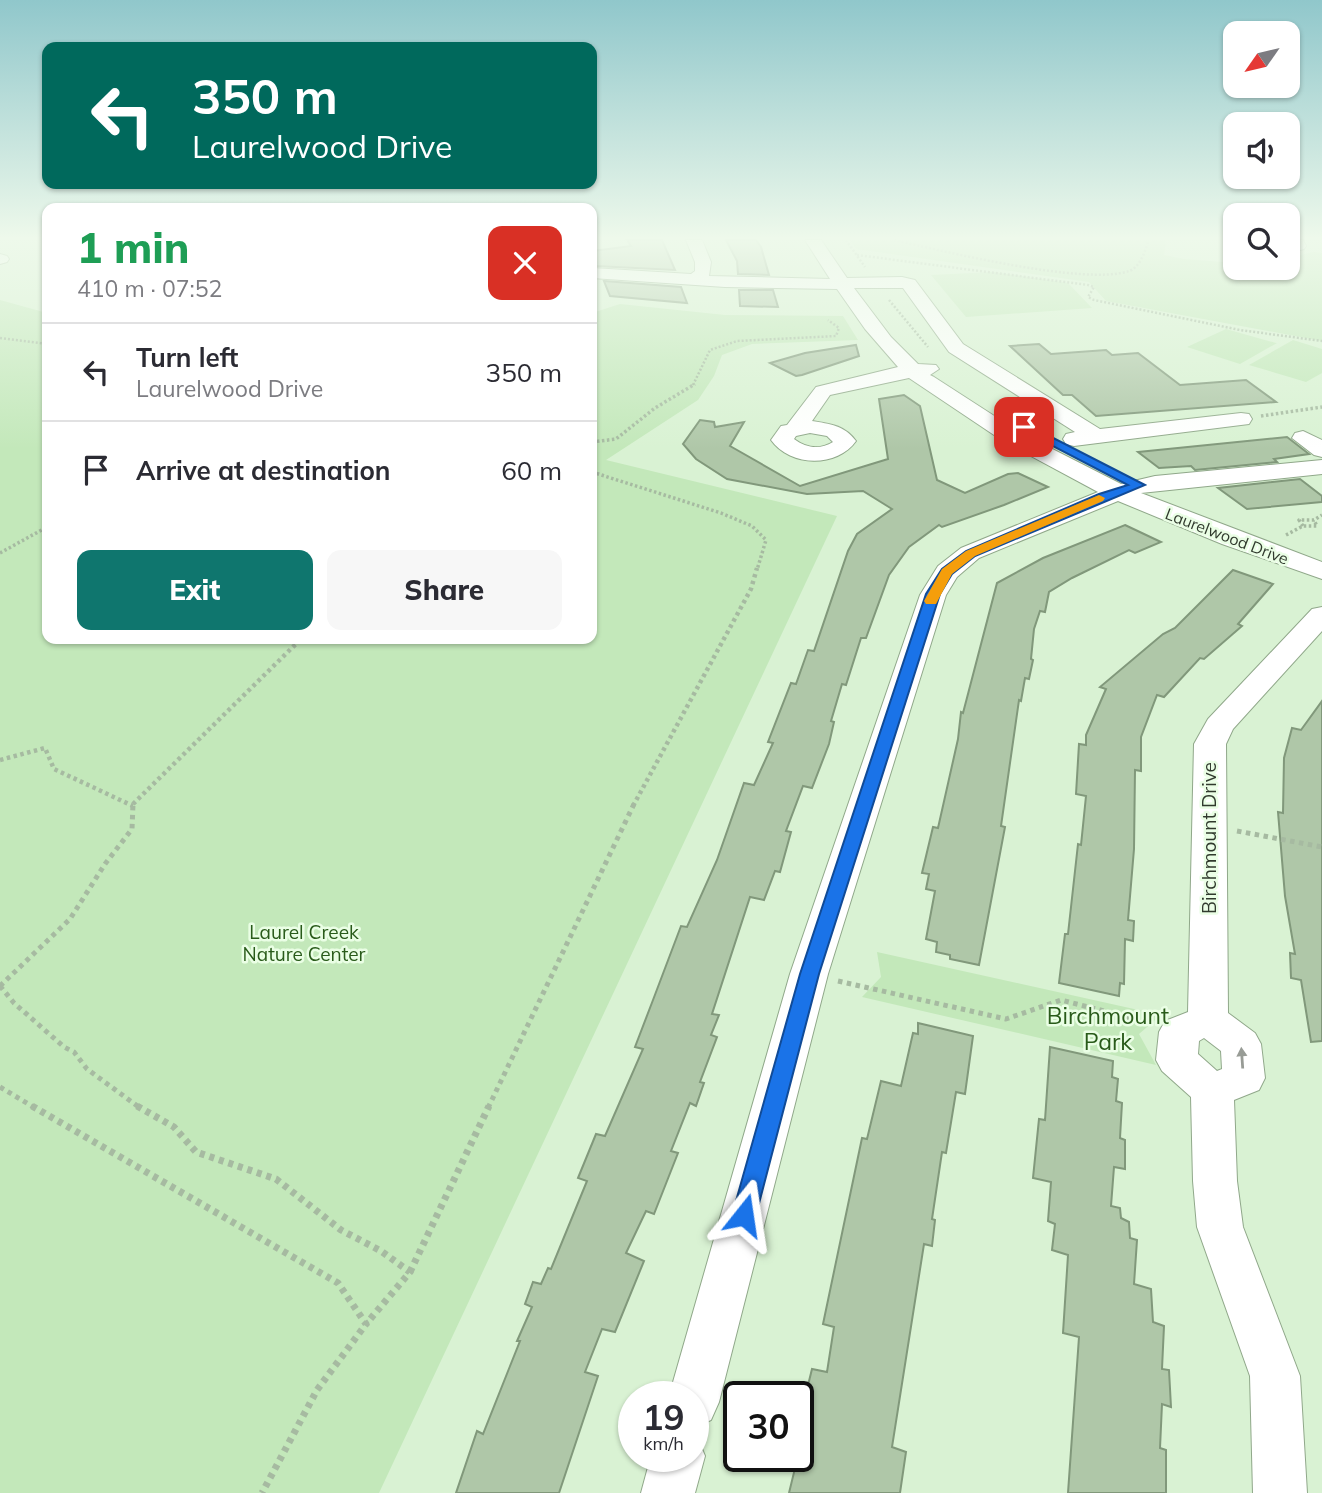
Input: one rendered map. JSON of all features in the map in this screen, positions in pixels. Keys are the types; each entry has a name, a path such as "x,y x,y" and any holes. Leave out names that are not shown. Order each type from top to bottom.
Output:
{"street":[{"name":"Laurelwood Drive","path":"864,310 873,329 1002,432 1128,489 1202,527 1322,571"},
{"path":"928,310 956,348 1094,435"},
{"path":"795,429 823,391 836,386 924,370 978,364"},
{"name":"Laurelwood Drive","path":"924,370 966,391 1128,489 1322,556"},
{"path":"1052,443 1094,435 1241,419"},
{"path":"699,1381 810,974 933,594 947,572 957,562 989,544 1128,489 1322,467"},
{"name":"Birchmount Drive","path":"1212,1091 1177,1060 1194,1026 1209,826 1210,744 1219,726 1322,615"},
{"path":"1194,1026 1241,1044 1244,1078 1212,1091 1215,1181 1220,1227 1275,1376 1280,1493"},
{"path":"668,1493 674,1472"}],"path":[{"path":"1141,310 1240,330 1322,341"},
{"path":"597,441 616,439 655,408 694,385 710,350 737,341 836,336 839,328 828,320"},
{"path":"0,338 42,343"},
{"path":"1241,419 1322,407"},
{"path":"262,1493 317,1390 366,1324 410,1272 622,826 751,589 765,540 752,526 721,513 597,474"},
{"path":"1286,535 1303,526 1317,526 1314,520 1322,515"},
{"path":"0,552 42,530"},
{"path":"297,644 133,804 132,829 105,864 70,919 0,986 14,1003 64,1047 74,1052 87,1069 130,1102 174,1127 195,1152 276,1180 341,1230 381,1251 410,1272"},
{"path":"0,760 45,748 54,769 133,804"},
{"path":"1209,826 1322,847"},
{"path":"810,974 1006,1019 1061,1000 1194,1026"},
{"path":"0,1087 338,1283 366,1324"}],"green space":[{"name":"Laurel Creek Nature Center","path":"0,310 42,312 42,644 597,644 597,311 674,310 725,315 843,316 858,340 752,344 722,355 714,376 698,400 606,460 837,516 379,1493 0,1493"},
{"path":"960,310 1069,310 966,317"},
{"path":"1153,310 1322,310 1322,341"},
{"path":"1226,329 1277,343 1240,364 1187,347"},
{"path":"1293,340 1322,349 1322,373 1306,382 1249,365"},
{"name":"Birchmount Park","path":"877,952 1161,1015 1139,1034 1156,1065 862,997 881,977"}],"building":[{"path":"1039,344 1051,354 1106,350 1112,355 1138,353 1180,385 1246,380 1276,402 1096,416 1072,395 1063,395 1010,346"},
{"path":"856,345 859,356 802,375 796,376 770,363 805,353"},
{"path":"904,395 920,406 937,480 965,493 1008,474 1018,473 1048,487 942,527 939,525 909,547 889,575 866,638 861,638 846,685 842,684 831,721 834,722 829,744 812,788 803,786 786,831 791,832 780,872 775,871 764,900 750,897 712,1014 719,1015 711,1035 717,1037 700,1082 704,1083 696,1106 690,1103 671,1151 678,1153 654,1214 646,1211 626,1253 644,1261 615,1332 602,1329 585,1372 598,1376 559,1493 456,1493 477,1431 483,1434 520,1341 517,1341 532,1307 525,1304 533,1282 541,1284 548,1268 551,1269 587,1181 578,1178 596,1134 605,1136 643,1049 635,1047 681,926 687,927 717,860 744,783 754,785 773,743 768,742 791,683 796,684 808,650 814,651 848,551 857,534 892,509 863,491 807,494 727,479 696,459 683,444 700,420 714,422 715,427 744,422 730,446 800,486 888,459 879,399"},
{"path":"1287,437 1309,454 1274,459 1277,462 1195,470 1191,466 1159,468 1138,452"},
{"path":"1300,479 1322,496 1322,502 1247,509 1218,488"},
{"path":"1125,525 1161,542 1135,553 1129,550 1072,578 1049,592 1045,612 1040,611 1034,629 1029,679 1025,678 1021,701 1019,700 1001,826 1005,827 979,965 950,959 950,955 936,952 937,942 926,939 935,891 926,889 929,874 922,873 933,827 938,828 958,739 961,712 963,713 997,583 1043,558"},
{"path":"1233,570 1273,584 1238,624 1242,626 1204,659 1200,658 1164,697 1157,695 1141,737 1141,771 1135,770 1134,849 1128,920 1134,921 1133,941 1125,939 1124,984 1120,983 1119,996 1059,983 1086,796 1076,794 1079,744 1086,745 1086,735 1106,689 1100,687 1163,634 1175,628"},
{"path":"1322,701 1322,1041 1311,1042 1301,980 1291,978 1290,953 1295,954 1285,896 1278,812 1283,813 1284,758 1292,728 1301,730"},
{"path":"918,1023 973,1036 965,1094 956,1092 946,1153 942,1152 932,1219 935,1220 932,1246 924,1244 892,1447 906,1452 900,1493 789,1493 794,1472 814,1472 814,1381 809,1381 812,1369 827,1372 834,1327 823,1324 862,1138 867,1139 881,1081 901,1086 913,1033 918,1034"},
{"path":"1050,1047 1113,1061 1112,1077 1118,1079 1116,1101 1122,1103 1120,1138 1125,1140 1125,1169 1114,1167 1111,1206 1120,1208 1121,1218 1129,1222 1130,1238 1137,1240 1134,1284 1151,1289 1153,1322 1164,1326 1162,1369 1169,1370 1171,1407 1162,1404 1160,1448 1166,1450 1166,1493 1068,1493 1079,1337 1063,1333 1068,1255 1052,1250 1055,1224 1048,1221 1051,1182 1033,1178 1039,1119 1045,1120"}],"slow traffic":[{"path":"931,601 947,572 970,554 1099,498"}],"route":[{"path":"744,1215 810,974 933,594 947,572 970,554 1103,497 1139,485 1024,427"}]}
